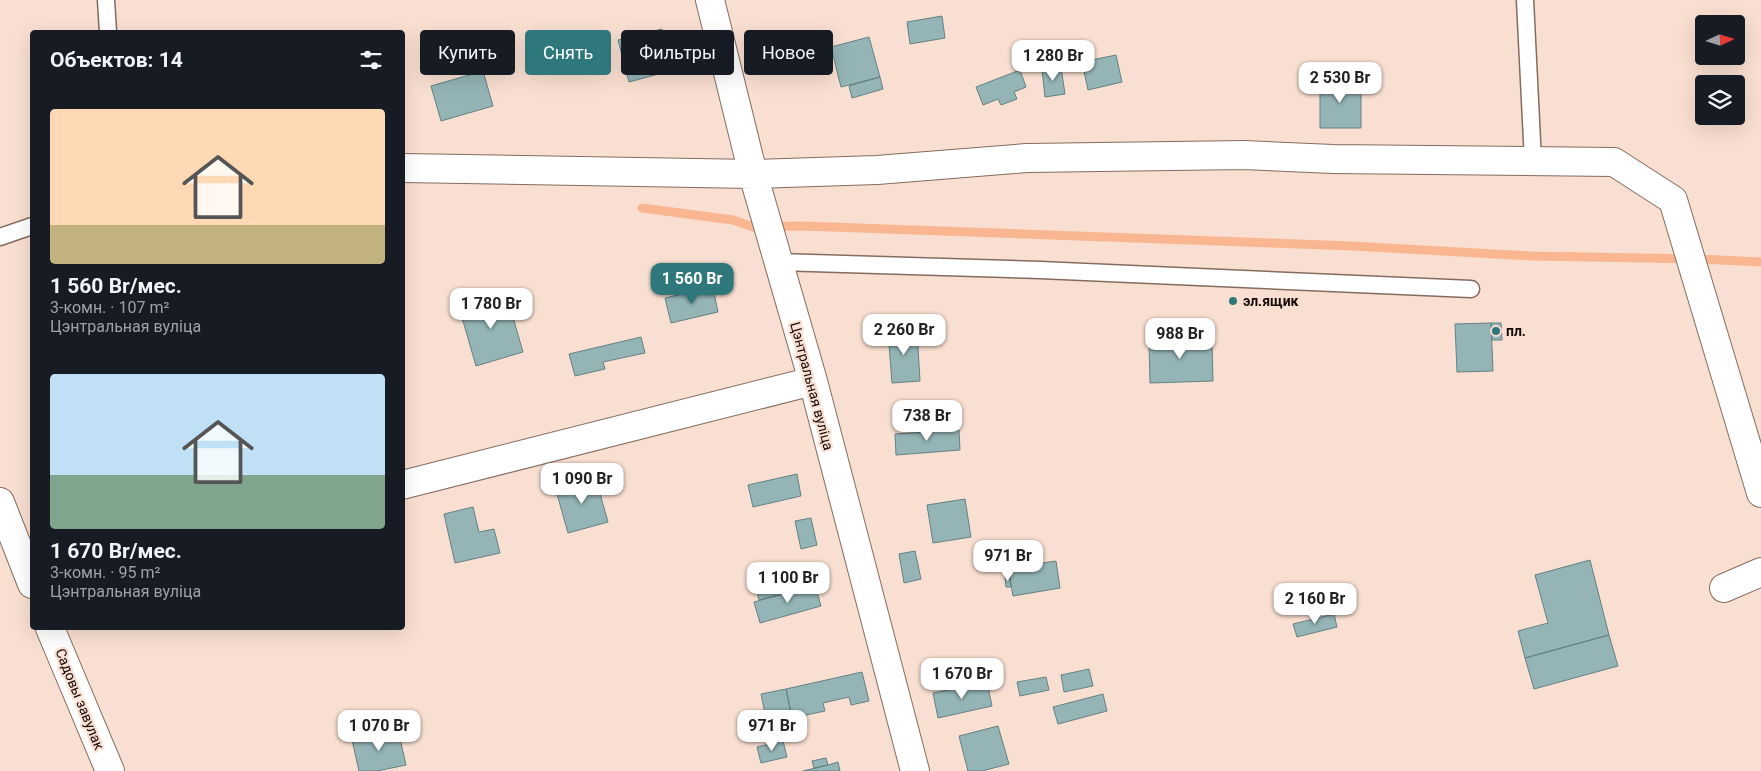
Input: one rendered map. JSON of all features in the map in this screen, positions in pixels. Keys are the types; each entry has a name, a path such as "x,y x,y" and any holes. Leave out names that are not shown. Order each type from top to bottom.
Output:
{"street":[{"name":"Цэнтральная вуліца","path":"710,0 753,174 813,381 915,771"},
{"path":"405,168 753,174 876,170 1026,158 1244,155 1333,159 1614,162 1674,200 1761,493"},
{"path":"405,484 813,381"},
{"path":"0,502 30,579"},
{"path":"1724,588 1761,572"},
{"name":"Садовы завулак","path":"51,630 110,771"}],"lane":[{"path":"106,0 108,30"},
{"path":"1526,0 1533,161"},
{"path":"0,236 30,227"},
{"path":"778,262 1040,270 1472,289"}],"building":[{"path":"942,16 945,38 910,44 907,22"},
{"path":"869,37 880,77 841,87 833,55 833,46"},
{"path":"621,39 621,51 618,40"},
{"path":"1116,55 1122,82 1088,90 1082,62"},
{"path":"1061,67 1065,94 1045,97 1042,70"},
{"path":"1020,70 1026,87 1014,92 1017,99 1001,105 998,99 983,105 976,87"},
{"path":"469,75 484,75 493,106 441,121 431,86"},
{"path":"627,75 655,75 629,82"},
{"path":"880,77 883,89 852,98 849,86"},
{"path":"1320,81 1361,81 1361,128 1320,128"},
{"path":"713,287 718,312 671,323 665,298"},
{"path":"506,293 523,352 476,366 459,307"},
{"path":"1491,323 1493,371 1457,372 1455,324"},
{"name":"пл.","path":"1491,323 1501,323 1502,340 1492,340"},
{"path":"1177,328 1178,337 1192,337 1192,344 1212,344 1213,381 1150,383 1149,342 1161,342 1161,329"},
{"path":"917,330 920,381 892,383 888,332"},
{"path":"641,337 645,353 603,362 605,369 575,376 569,354"},
{"path":"959,430 960,450 896,455 895,434"},
{"path":"797,474 801,496 753,507 748,485"},
{"path":"595,476 608,522 568,533 555,487"},
{"path":"965,499 971,537 933,543 927,505"},
{"path":"473,507 479,532 494,529 500,553 455,563 444,514"},
{"path":"811,518 817,545 801,549 795,521"},
{"path":"915,551 921,579 904,583 899,554"},
{"path":"1590,560 1609,635 1525,658 1518,631 1548,623 1535,575"},
{"path":"1056,561 1060,588 1013,596 1008,568"},
{"path":"806,573 810,587 759,600 756,587"},
{"path":"1010,576 1011,587 1006,587 1005,577"},
{"path":"815,585 821,606 760,623 754,602"},
{"path":"1334,614 1337,627 1297,637 1293,624"},
{"path":"1609,635 1618,666 1534,689 1525,658"},
{"path":"1089,669 1093,686 1064,692 1061,675"},
{"path":"862,672 869,701 851,705 849,697 823,703 825,711 792,718 786,689"},
{"path":"1046,677 1049,690 1020,696 1017,682"},
{"path":"987,682 992,706 938,718 933,693"},
{"path":"786,689 792,718 767,723 761,694"},
{"path":"1103,694 1107,711 1058,724 1053,707"},
{"path":"998,726 1009,764 982,771 968,771 959,736"},
{"path":"398,730 406,765 377,771 359,771 352,740"},
{"path":"783,741 787,757 761,763 757,747"},
{"path":"826,758 828,765 814,768 812,761"},
{"path":"838,762 840,771 803,771 828,765"}],"waterway":[{"path":"642,208 733,220 753,227 803,226 1352,246 1532,256 1761,262"}],"place":[{"name":"эл.ящик","path":"1233,301"},
{"name":"пл.","path":"1496,331"}]}
